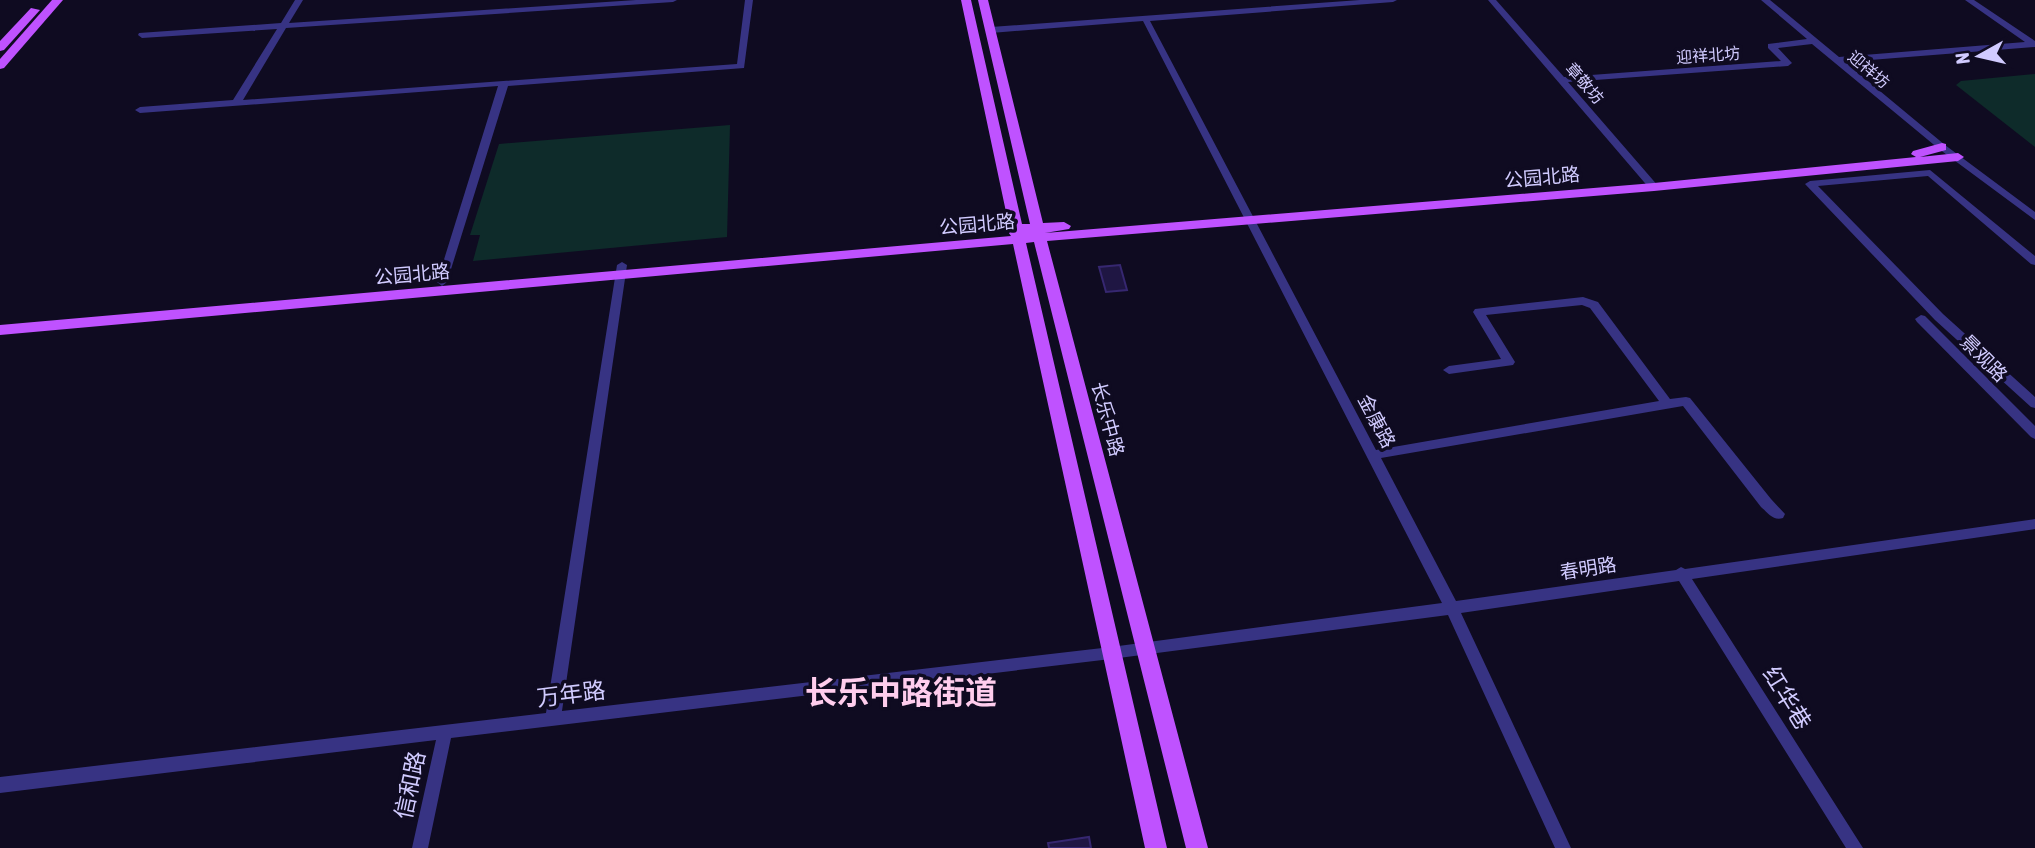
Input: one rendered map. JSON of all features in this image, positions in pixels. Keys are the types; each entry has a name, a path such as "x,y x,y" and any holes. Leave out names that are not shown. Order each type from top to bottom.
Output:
{"main road":[{"path":"3,43 44,0"},
{"path":"0,66 58,0"},
{"path":"966,0 1156,848"},
{"name":"长乐中路","path":"984,0 1039,232 1197,848"},
{"name":"公园北路","path":"1650,182 1923,153 1942,147"},
{"name":"公园北路","path":"0,330 1039,232 1958,157"},
{"name":"公园北路","path":"0,320 442,282 622,271"}],"street":[{"path":"237,102 299,0"},
{"path":"142,35 673,0"},
{"path":"140,110 741,66 748,0"},
{"path":"1241,0 1247,11"},
{"path":"990,30 1393,0"},
{"name":"章敬坊","path":"1492,0 1650,182"},
{"name":"迎祥坊","path":"1765,0 1942,147 1958,157"},
{"path":"1969,0 2034,44"},
{"name":"金康路","path":"1145,18 1452,608 1563,848"},
{"name":"迎祥北坊","path":"1561,80 1788,63 1771,46 1814,41"},
{"path":"1837,60 2034,44"},
{"path":"442,282 504,83"},
{"path":"1958,157 2034,216"},
{"path":"2035,262 1930,173 1810,184 1939,317 2035,404"},
{"path":"553,720 622,271"},
{"path":"1449,370 1509,362 1479,312 1583,301 1594,305 1668,405"},
{"name":"景观路","path":"1939,317 1921,319 2035,434"},
{"path":"1373,454 1686,401 1766,503 1778,514"},
{"name":"春明路","path":"1146,648 1452,608 2035,524"},
{"name":"红华巷","path":"1681,573 1855,848"},
{"name":"万年路","path":"0,785 1146,648"},
{"name":"信和路","path":"420,848 445,732"}],"green space":[{"path":"2035,74 2035,147 1956,85 1961,81"},
{"path":"730,125 727,237 473,261 480,235 470,235 499,144"}],"building":[{"path":"1120,265 1127,290 1106,292 1099,267"},
{"path":"1089,837 1091,848 1049,848 1048,843"}],"district":[{"name":"长乐中路街道","path":"901,693"}]}
